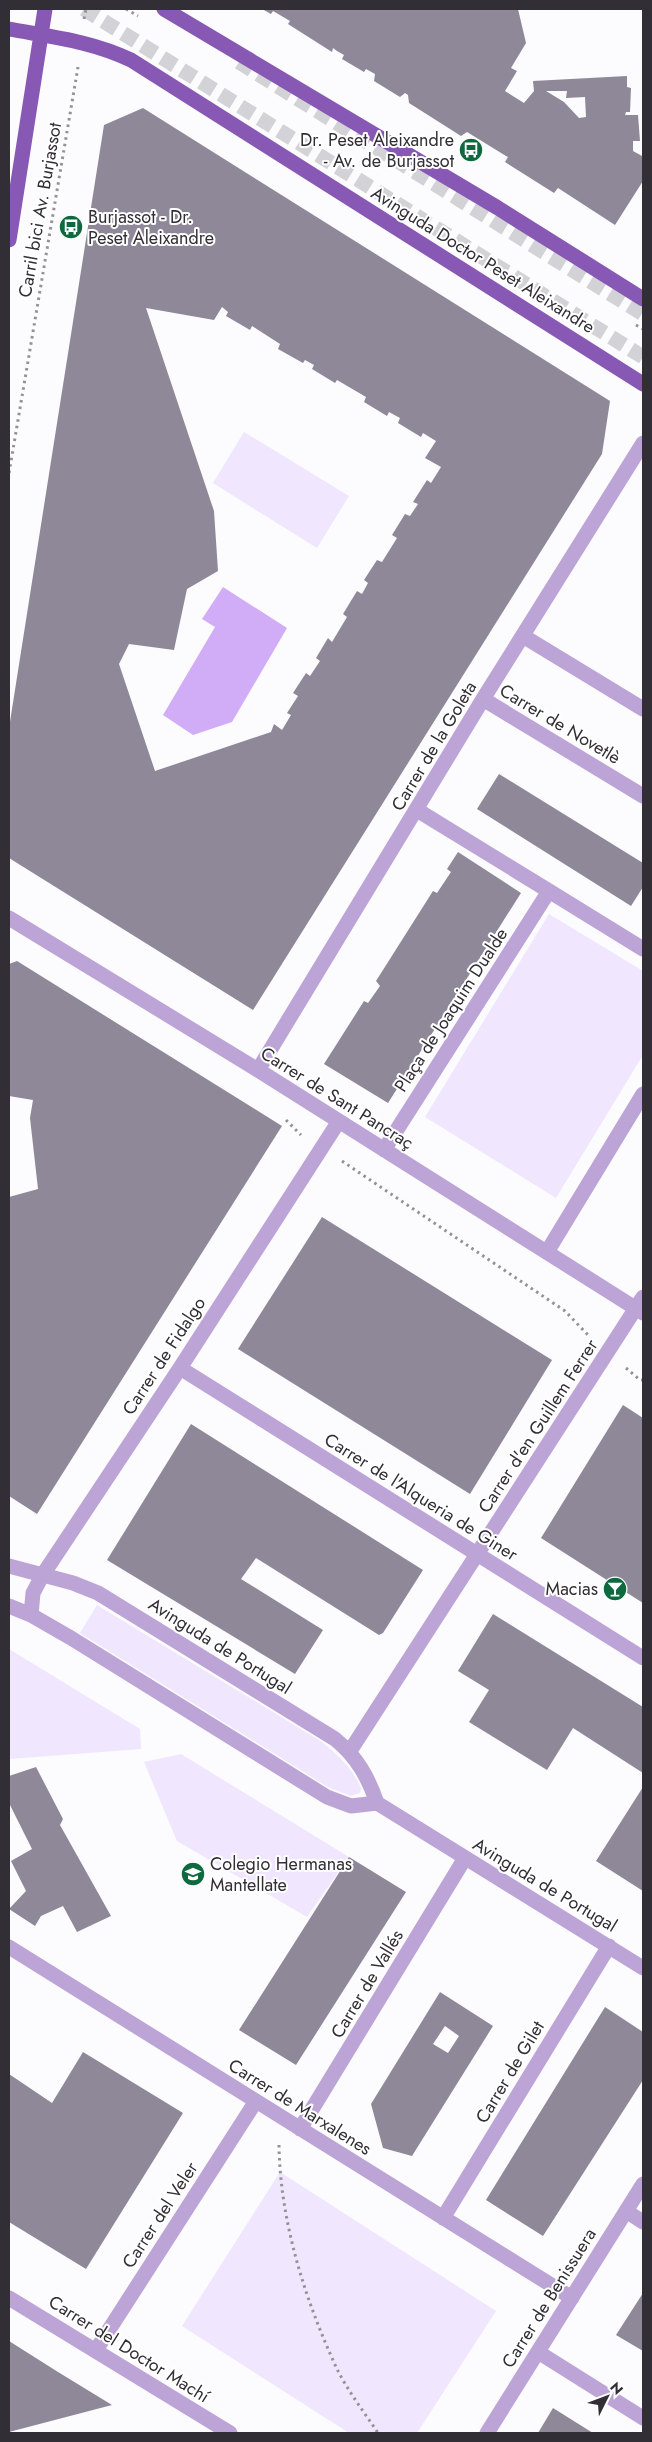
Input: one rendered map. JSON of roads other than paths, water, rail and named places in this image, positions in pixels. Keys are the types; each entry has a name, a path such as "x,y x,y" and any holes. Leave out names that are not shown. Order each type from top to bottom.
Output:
{"main road":[{"path":"9,240 45,9"},
{"path":"167,10 490,203 643,299"},
{"name":"Avinguda Doctor Peset Aleixandre","path":"9,29 81,41 106,48 131,60 643,384"}],"street":[{"name":"Carrer de la Goleta","path":"258,1070 483,700 643,443"},
{"path":"523,636 643,708"},
{"name":"Carrer de Novetlè","path":"483,700 643,796"},
{"path":"417,810 549,891 642,945"},
{"name":"Plaça de Joaquim Dualde","path":"384,1150 549,891"},
{"name":"Carrer de Sant Pancraç","path":"9,918 258,1070 547,1252 641,1306"},
{"path":"547,1252 643,1094"},
{"name":"Carrer de Fidalgo","path":"31,1615 33,1593 42,1576 180,1368 339,1121"},
{"name":"Carrer d'en Guillem Ferrer","path":"350,1752 476,1554 641,1306"},
{"name":"Carrer de l'Alqueria de Giner","path":"180,1368 643,1658"},
{"name":"Avinguda de Portugal","path":"9,1566 72,1583 98,1593 335,1739 350,1752 361,1766 377,1803 643,1968"},
{"path":"9,1606 31,1615 71,1638 327,1797 351,1806 377,1803"},
{"name":"Carrer de Vallés","path":"300,2129 465,1858"},
{"name":"Carrer de Gilet","path":"443,2218 609,1946"},
{"name":"Carrer de Marxalenes","path":"9,1948 572,2298"},
{"name":"Carrer del Veler","path":"96,2350 256,2101"},
{"name":"Carrer de Benissuera","path":"487,2433 643,2184"},
{"path":"626,2211 643,2222"},
{"name":"Carrer del Doctor Machí","path":"9,2298 230,2433"},
{"path":"538,2352 643,2418"}],"tunnel":[{"path":"84,9 643,357"},
{"path":"239,62 643,314"}],"place":[{"name":"Dr. Peset Aleixandre - Av. de Burjassot","path":"471,150"},
{"name":"Burjassot - Dr. Peset Aleixandre","path":"71,227"},
{"name":"Macias","path":"615,1589"},
{"name":"Colegio Hermanas Mantellate","path":"193,1874"}]}
